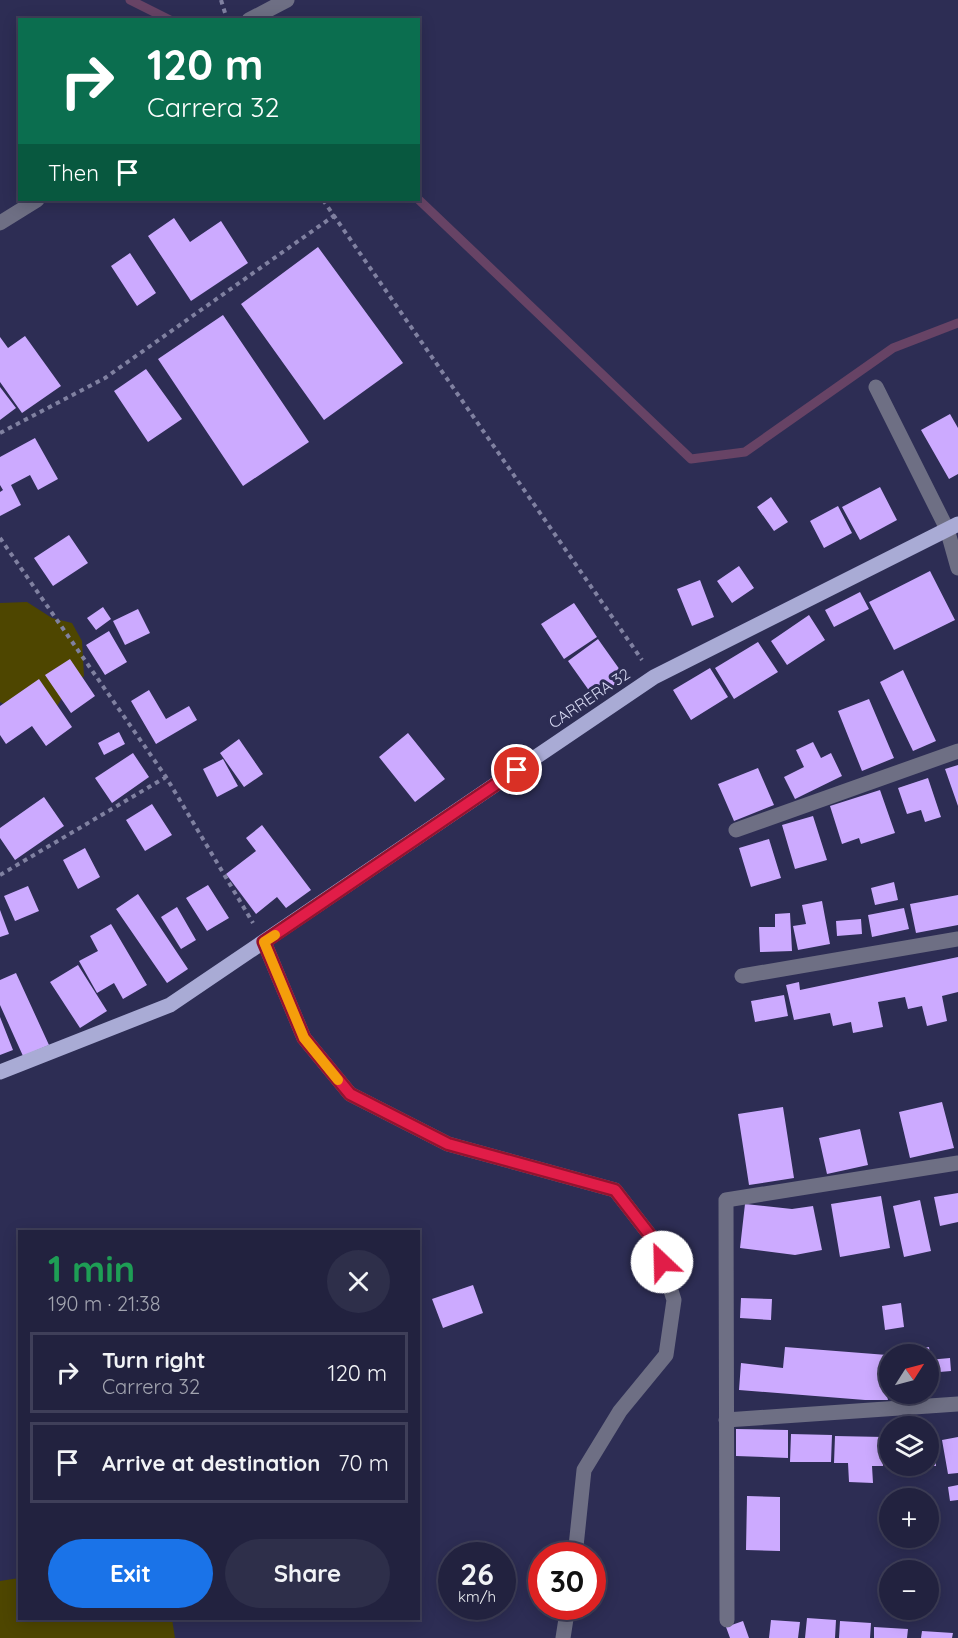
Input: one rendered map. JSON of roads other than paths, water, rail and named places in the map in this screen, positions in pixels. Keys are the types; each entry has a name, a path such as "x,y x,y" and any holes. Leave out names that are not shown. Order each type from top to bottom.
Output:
{"main road":[{"name":"CARRERA 32","path":"0,1072 170,1005 654,676 953,526"}],"street":[{"path":"253,18 287,0"},
{"path":"0,223 35,201"},
{"path":"876,387 953,526 958,568"},
{"path":"736,830 958,751"},
{"path":"742,976 958,939"},
{"path":"264,942 304,1038 350,1094 448,1144 615,1190 656,1243 674,1300 666,1355 620,1411 584,1470 576,1542"},
{"path":"727,1620 726,1200 958,1163"},
{"path":"726,1420 958,1404"},
{"path":"563,1638 566,1620"}],"waterway":[{"path":"130,0 166,18"},
{"path":"420,201 691,459 745,452 893,348 958,323"}]}
